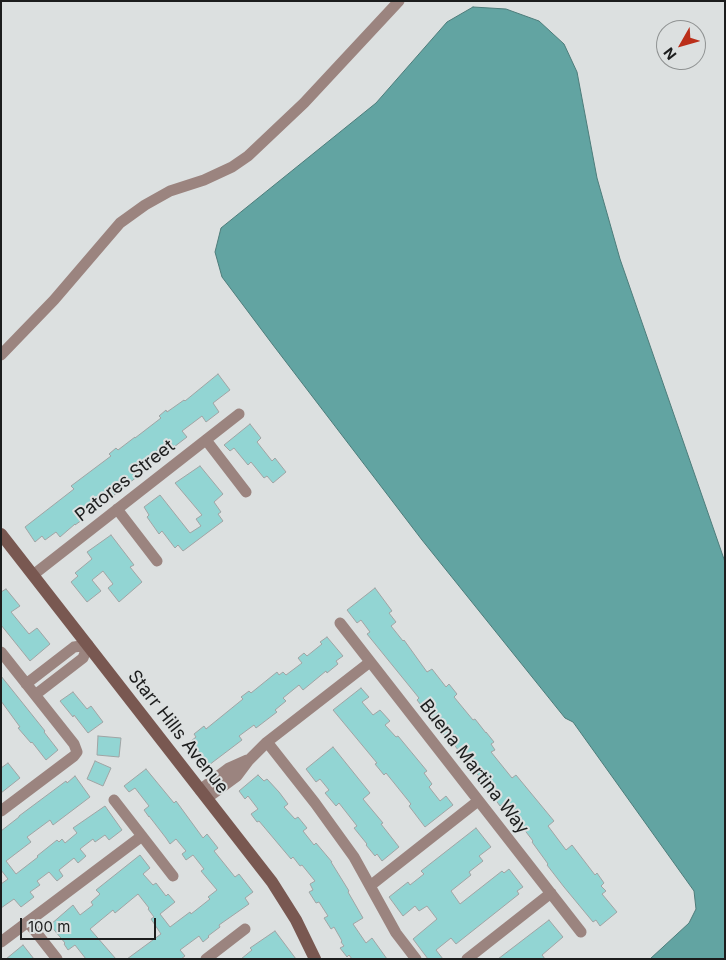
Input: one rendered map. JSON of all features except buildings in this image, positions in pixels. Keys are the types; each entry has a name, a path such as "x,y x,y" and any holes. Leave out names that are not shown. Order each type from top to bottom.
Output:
{"street":[{"path":"1,355 54,300 120,222 170,191 204,180 232,167 248,156 308,100 399,1"},
{"name":"Patores Street","path":"33,574 239,414"},
{"path":"206,440 246,492"},
{"path":"117,509 157,561"},
{"name":"Starr Hills Avenue","path":"1,534 272,882 296,920 315,959"},
{"name":"Buena Martina Way","path":"340,623 582,932"},
{"path":"26,684 74,647 88,644"},
{"path":"35,695 83,658 88,644"},
{"path":"1,652 74,744 77,752 1,811"},
{"path":"204,794 229,768 249,760 267,742 370,662"},
{"path":"267,742 337,831 354,857 396,933 416,959"},
{"path":"114,800 173,876"},
{"path":"370,886 478,801"},
{"path":"1,942 142,836"},
{"path":"467,959 551,893"},
{"path":"28,922 57,959"},
{"path":"206,959 245,929"}],"water":[{"path":"473,7 506,9 539,21 564,44 577,72 597,178 620,259 725,562 725,959 650,959 689,923 696,909 694,891 573,722 565,718 422,540 222,277 215,252 221,228 376,103 447,22"}]}
